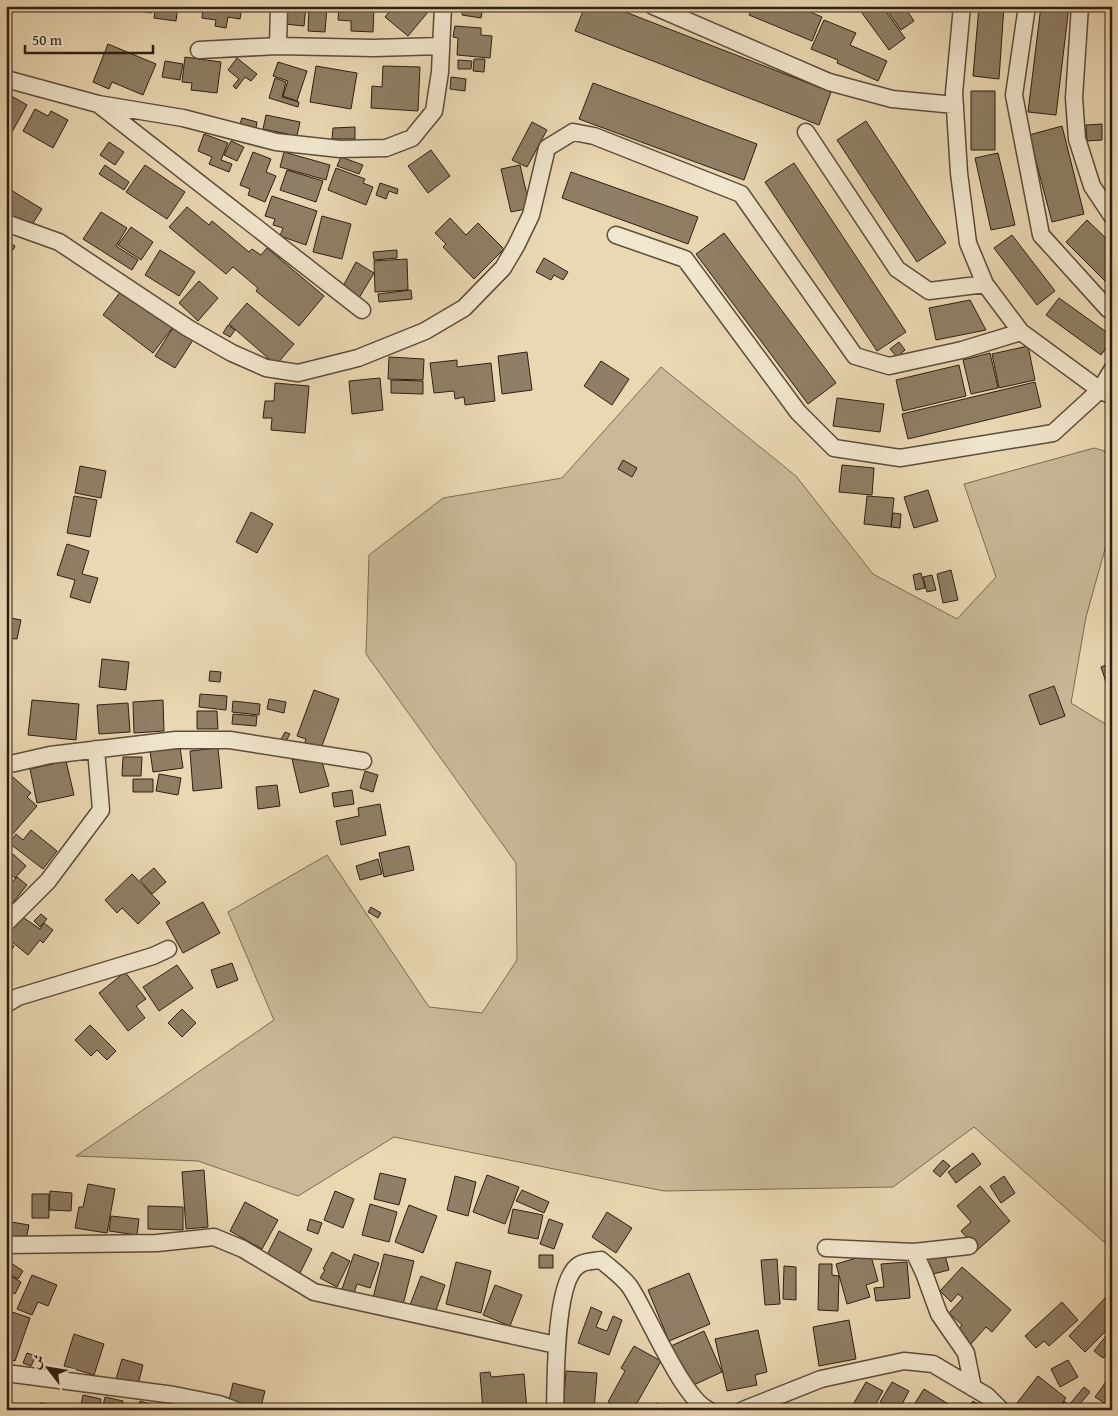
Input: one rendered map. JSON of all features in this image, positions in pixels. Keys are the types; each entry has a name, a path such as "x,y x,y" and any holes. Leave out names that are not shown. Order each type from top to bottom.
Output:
{"street":[{"path":"278,46 279,6"},
{"path":"6,79 98,104 183,118 276,142 340,149 386,148 412,138 434,111 440,72 443,6"},
{"path":"653,6 829,82 892,99 955,105"},
{"path":"962,6 954,93 959,173 968,244 985,284 1022,332 1106,393"},
{"path":"1027,6 1014,95 1041,235 1108,309 1112,310"},
{"path":"1080,6 1074,98 1077,139 1092,186 1112,216"},
{"path":"199,50 278,46 374,48 441,46"},
{"path":"98,104 362,310"},
{"path":"6,223 59,242 188,328 232,353 266,368 298,373 358,358 425,331 464,308 503,268 516,246 531,215 547,148 573,132 594,136 741,194 855,356 889,366 962,350 1022,332"},
{"path":"806,132 897,270 929,291 985,284"},
{"path":"616,236 685,259 798,412 834,448 900,458 1052,433 1106,393 1112,370"},
{"path":"6,765 50,755 176,740 230,740 362,761"},
{"path":"6,923 48,881 101,810 96,749"},
{"path":"6,1004 18,997 153,956 168,949"},
{"path":"6,1245 157,1243 214,1237 243,1249 314,1292 556,1345"},
{"path":"826,1248 914,1252 968,1246"},
{"path":"914,1252 939,1314 966,1353 973,1388"},
{"path":"555,1410 556,1345 566,1280 579,1265 601,1260 629,1285 683,1384 704,1408 709,1410"},
{"path":"744,1410 821,1379 904,1360 933,1364 987,1396 1001,1410"},
{"path":"6,1373 174,1395 235,1410"}],"shaded area":[{"path":"661,367 796,476 873,574 957,619 996,577 964,484 1094,448 1112,453 1112,524 1086,617 1071,703 1112,728 1112,1250 974,1127 893,1187 664,1191 394,1137 298,1196 198,1161 76,1156 274,1020 228,912 327,855 429,1007 482,1013 517,960 516,863 366,654 369,555 443,498 562,478"}],"building":[{"path":"135,6 152,6 151,13 134,10"},
{"path":"156,6 178,6 176,21 154,18"},
{"path":"203,6 242,6 240,19 228,17 226,28 215,26 216,20 202,18"},
{"path":"287,6 306,6 304,26 285,24"},
{"path":"309,6 327,6 325,32 308,31"},
{"path":"339,6 374,7 373,32 351,31 351,21 338,20"},
{"path":"394,6 433,6 408,36 385,17"},
{"path":"463,6 483,6 481,18 462,15"},
{"path":"585,6 610,6 831,92 819,125 575,31"},
{"path":"753,6 796,6 822,17 812,41 749,15"},
{"path":"871,6 882,6 905,38 889,50 862,13"},
{"path":"884,6 904,6 914,21 901,30"},
{"path":"979,6 1004,6 999,79 973,76"},
{"path":"1041,6 1069,6 1056,115 1028,112"},
{"path":"824,20 856,33 850,45 887,61 878,81 837,63 838,60 811,49"},
{"path":"455,26 481,28 481,35 492,36 490,58 457,55 458,38 453,37"},
{"path":"108,44 156,64 143,95 112,82 109,89 93,82"},
{"path":"185,57 221,62 217,93 191,90 192,83 182,82"},
{"path":"237,58 257,74 251,81 245,77 236,89 233,86 239,79 228,70"},
{"path":"474,59 485,59 484,72 473,71"},
{"path":"458,60 472,61 471,69 458,69"},
{"path":"165,61 183,64 180,80 162,77"},
{"path":"278,62 307,71 297,101 283,96 288,81 273,76"},
{"path":"316,66 357,73 351,109 310,102"},
{"path":"383,66 420,67 418,111 371,108 372,86 382,87"},
{"path":"451,77 466,79 465,91 450,89"},
{"path":"275,78 286,82 282,97 299,102 298,107 269,98"},
{"path":"593,83 757,144 744,180 579,119"},
{"path":"971,91 995,91 995,150 971,150"},
{"path":"1112,92 1112,120 1108,119"},
{"path":"6,93 27,105 12,132 6,129"},
{"path":"35,109 48,116 51,111 68,120 53,148 23,131"},
{"path":"266,115 300,122 297,136 263,129"},
{"path":"242,118 257,122 256,128 240,124"},
{"path":"866,121 946,243 917,262 837,140"},
{"path":"532,122 547,130 527,167 512,160"},
{"path":"1102,124 1102,140 1087,141 1086,125"},
{"path":"1062,126 1084,214 1052,222 1029,135"},
{"path":"355,127 355,139 332,139 333,128"},
{"path":"204,134 228,143 221,160 232,164 229,172 209,164 212,157 198,151"},
{"path":"1112,140 1112,155 1106,143"},
{"path":"231,141 244,147 237,161 224,155"},
{"path":"109,142 124,152 115,165 100,155"},
{"path":"431,150 450,176 428,193 408,166"},
{"path":"253,152 271,159 266,172 276,176 265,202 248,195 250,189 240,185"},
{"path":"284,152 330,165 326,180 280,167"},
{"path":"998,153 1015,225 991,230 975,158"},
{"path":"341,157 363,165 359,174 337,166"},
{"path":"794,163 906,332 877,351 765,182"},
{"path":"105,165 129,182 124,190 99,174"},
{"path":"145,165 185,192 167,219 126,192"},
{"path":"520,165 530,208 511,212 501,169"},
{"path":"336,168 365,179 363,183 373,187 366,205 328,190"},
{"path":"287,170 323,181 316,202 280,190"},
{"path":"571,172 698,217 688,244 562,198"},
{"path":"380,183 398,189 397,194 389,191 386,199 376,195"},
{"path":"6,187 42,209 29,229 6,214"},
{"path":"272,196 317,211 306,245 280,236 283,228 273,225 275,219 265,216"},
{"path":"187,207 209,225 212,221 249,252 252,249 261,255 267,248 324,296 299,326 256,291 258,288 233,267 226,274 169,227"},
{"path":"101,212 127,228 116,246 138,260 132,270 83,239"},
{"path":"322,216 351,224 342,259 313,252"},
{"path":"450,218 466,235 478,223 504,249 474,279 443,247 446,244 435,233"},
{"path":"1087,220 1112,244 1112,288 1066,242"},
{"path":"131,227 153,242 141,260 118,245"},
{"path":"724,233 836,383 808,404 696,254"},
{"path":"1012,235 1055,291 1037,305 994,248"},
{"path":"6,241 15,246 6,262"},
{"path":"160,250 195,272 179,296 145,275"},
{"path":"397,250 397,258 374,260 373,252"},
{"path":"544,258 568,272 563,280 554,275 551,280 536,272"},
{"path":"407,259 408,290 375,292 374,261"},
{"path":"356,262 374,273 359,298 342,288"},
{"path":"199,281 218,298 198,321 179,303"},
{"path":"411,290 412,299 379,302 378,294"},
{"path":"121,291 173,327 153,353 103,315"},
{"path":"1059,298 1112,336 1112,340 1101,355 1046,315"},
{"path":"970,300 986,330 936,340 929,308"},
{"path":"247,303 294,344 276,365 229,324"},
{"path":"228,325 235,330 230,337 223,333"},
{"path":"173,328 193,340 175,368 155,356"},
{"path":"899,342 905,350 897,357 890,349"},
{"path":"1028,346 1035,380 999,388 992,354"},
{"path":"527,352 532,390 502,394 498,356"},
{"path":"990,353 998,388 971,394 963,360"},
{"path":"389,357 424,359 423,380 388,379"},
{"path":"457,360 457,367 491,363 495,401 465,405 464,397 455,399 454,391 434,393 430,363"},
{"path":"601,361 629,379 612,405 584,386"},
{"path":"959,365 966,396 903,411 896,380"},
{"path":"380,378 383,410 352,414 349,381"},
{"path":"391,380 423,381 423,394 391,393"},
{"path":"1035,382 1041,407 908,439 902,414"},
{"path":"275,383 309,386 305,433 271,430 272,418 263,418 265,401 274,401"},
{"path":"837,398 884,404 880,432 833,426"},
{"path":"623,460 637,468 632,477 618,469"},
{"path":"842,465 874,468 872,495 839,492"},
{"path":"80,466 106,471 101,498 75,493"},
{"path":"928,490 938,521 914,528 904,497"},
{"path":"74,496 97,500 90,537 67,533"},
{"path":"867,496 894,498 891,527 864,524"},
{"path":"251,512 273,524 257,553 236,542"},
{"path":"893,513 901,514 900,528 891,527"},
{"path":"67,544 89,551 82,574 98,578 90,603 70,597 75,580 57,575"},
{"path":"951,570 958,600 943,603 937,574"},
{"path":"921,573 925,588 916,590 913,575"},
{"path":"932,575 936,590 927,592 923,577"},
{"path":"6,617 21,620 17,639 6,638"},
{"path":"6,639 12,640 7,672 6,672"},
{"path":"102,659 129,662 126,690 99,687"},
{"path":"1112,663 1112,700 1101,667"},
{"path":"210,671 221,672 220,682 209,681"},
{"path":"1054,686 1065,716 1040,725 1029,695"},
{"path":"314,690 339,699 319,754 303,748 306,739 297,736"},
{"path":"200,694 227,696 226,710 199,707"},
{"path":"269,699 286,702 284,713 267,709"},
{"path":"32,700 79,704 76,740 28,735"},
{"path":"163,700 164,731 134,733 133,702"},
{"path":"233,701 260,704 259,715 232,712"},
{"path":"128,703 130,732 99,734 97,705"},
{"path":"197,711 217,711 218,729 197,729"},
{"path":"233,714 257,716 256,726 232,724"},
{"path":"285,732 290,734 285,743 280,741"},
{"path":"180,747 183,768 153,772 150,751"},
{"path":"218,748 222,788 193,791 190,751"},
{"path":"123,757 142,757 141,776 122,776"},
{"path":"292,759 322,762 329,786 300,793"},
{"path":"66,761 74,795 37,803 30,769"},
{"path":"6,771 31,793 27,797 37,806 11,836 6,831"},
{"path":"365,771 378,775 373,792 360,788"},
{"path":"159,774 181,778 178,795 156,791"},
{"path":"133,779 153,779 153,792 133,792"},
{"path":"277,785 280,806 258,809 256,787"},
{"path":"352,790 354,804 334,807 332,793"},
{"path":"380,804 386,835 341,845 336,821 359,816 358,808"},
{"path":"31,830 57,851 43,869 9,843 16,834 23,840"},
{"path":"409,846 414,870 384,877 379,853"},
{"path":"13,854 26,866 15,878 6,869 6,861"},
{"path":"378,859 382,874 360,880 356,866"},
{"path":"154,868 166,882 152,894 140,880"},
{"path":"132,874 160,903 138,924 122,908 117,913 105,900"},
{"path":"17,877 27,885 10,906 6,903 6,879 11,883"},
{"path":"203,902 220,933 183,953 166,922"},
{"path":"371,907 381,913 378,918 368,912"},
{"path":"41,914 47,919 40,927 34,921"},
{"path":"21,916 40,929 44,923 53,930 43,943 40,940 28,955 6,937 6,934"},
{"path":"6,941 14,946 6,960"},
{"path":"232,963 238,980 217,988 211,970"},
{"path":"177,965 193,988 159,1011 143,987"},
{"path":"125,972 146,999 136,1006 145,1018 128,1031 99,993"},
{"path":"182,1009 196,1023 182,1037 168,1023"},
{"path":"90,1025 116,1051 107,1060 97,1050 91,1056 75,1040"},
{"path":"973,1153 981,1164 956,1183 948,1172"},
{"path":"943,1160 950,1166 940,1177 933,1171"},
{"path":"204,1170 208,1227 186,1229 182,1172"},
{"path":"380,1173 406,1179 399,1205 374,1199"},
{"path":"487,1175 519,1187 505,1224 473,1212"},
{"path":"455,1176 476,1182 468,1216 447,1210"},
{"path":"1004,1176 1015,1193 1001,1203 990,1186"},
{"path":"88,1184 115,1189 107,1233 75,1228 79,1207 83,1207"},
{"path":"980,1186 1010,1221 974,1253 965,1243 969,1240 961,1231 971,1222 957,1206"},
{"path":"522,1190 549,1202 544,1213 516,1201"},
{"path":"50,1191 72,1193 71,1211 49,1210"},
{"path":"335,1191 354,1199 343,1228 324,1220"},
{"path":"32,1194 49,1194 49,1218 32,1218"},
{"path":"245,1202 278,1220 262,1249 230,1231"},
{"path":"370,1204 397,1212 389,1242 362,1235"},
{"path":"409,1205 437,1216 423,1253 395,1242"},
{"path":"148,1206 183,1207 183,1230 148,1229"},
{"path":"513,1209 543,1215 538,1239 508,1233"},
{"path":"607,1212 632,1228 616,1253 592,1237"},
{"path":"111,1216 139,1219 137,1235 109,1231"},
{"path":"310,1219 322,1223 318,1234 307,1230"},
{"path":"549,1219 563,1224 554,1249 540,1244"},
{"path":"6,1221 29,1225 25,1245 6,1241"},
{"path":"279,1231 312,1249 298,1277 265,1259"},
{"path":"332,1252 350,1261 337,1287 320,1278"},
{"path":"354,1254 379,1263 370,1288 357,1284 352,1299 340,1295"},
{"path":"384,1254 414,1261 403,1305 373,1298"},
{"path":"539,1255 553,1255 553,1268 539,1268"},
{"path":"945,1255 949,1270 929,1275 925,1260"},
{"path":"871,1256 878,1281 866,1285 870,1297 847,1304 836,1264"},
{"path":"777,1259 780,1304 765,1305 761,1260"},
{"path":"8,1261 23,1271 18,1279 6,1272"},
{"path":"456,1262 491,1271 481,1313 446,1304"},
{"path":"907,1262 910,1298 876,1301 874,1288 884,1287 881,1264"},
{"path":"819,1264 832,1264 832,1275 839,1276 838,1311 818,1310"},
{"path":"784,1266 796,1267 796,1300 783,1299"},
{"path":"962,1267 1011,1310 992,1332 986,1327 969,1346 955,1334 962,1325 949,1313 963,1298 958,1294 951,1302 940,1291"},
{"path":"6,1273 21,1282 15,1294 6,1289"},
{"path":"689,1273 710,1324 669,1341 648,1290"},
{"path":"32,1275 57,1285 48,1306 38,1302 32,1315 17,1309"},
{"path":"421,1276 445,1285 435,1313 410,1305"},
{"path":"495,1285 522,1295 510,1326 483,1315"},
{"path":"1108,1295 1112,1298 1112,1325 1085,1352 1069,1336"},
{"path":"1062,1302 1078,1320 1049,1346 1044,1341 1036,1348 1025,1336"},
{"path":"591,1307 602,1312 596,1327 607,1331 613,1316 622,1320 609,1355 578,1343"},
{"path":"6,1310 30,1318 15,1361 6,1358"},
{"path":"849,1320 856,1359 819,1366 813,1327"},
{"path":"758,1330 767,1372 755,1375 757,1385 727,1391 715,1339"},
{"path":"704,1331 722,1372 687,1388 671,1346"},
{"path":"1110,1331 1112,1332 1112,1347 1103,1358 1094,1351"},
{"path":"74,1334 104,1344 94,1375 64,1366"},
{"path":"634,1346 661,1361 633,1410 622,1410 608,1402 625,1371 621,1368"},
{"path":"27,1353 36,1356 31,1366 23,1363"},
{"path":"122,1359 143,1365 137,1388 115,1382"},
{"path":"1068,1360 1078,1377 1060,1387 1051,1369"},
{"path":"566,1371 597,1373 594,1410 563,1410"},
{"path":"490,1372 491,1377 524,1374 527,1410 483,1410 480,1373"},
{"path":"1038,1376 1066,1398 1057,1410 1026,1410 1017,1403"},
{"path":"1108,1379 1112,1382 1112,1408 1095,1397"},
{"path":"866,1382 883,1391 873,1409 875,1410 855,1410 851,1408"},
{"path":"892,1382 909,1391 899,1410 885,1410 887,1406 880,1402"},
{"path":"233,1383 265,1391 260,1410 227,1409"},
{"path":"1084,1387 1090,1392 1079,1405 1085,1410 1058,1410 1064,1401 1069,1405"},
{"path":"924,1389 953,1407 951,1410 927,1410 915,1403"},
{"path":"83,1395 101,1399 99,1410 80,1410"},
{"path":"105,1397 123,1401 122,1404 138,1409 140,1401 153,1405 152,1410 102,1410"},
{"path":"973,1401 987,1410 967,1410"},
{"path":"6,1403 31,1410 6,1410"},
{"path":"40,1403 51,1405 50,1410 39,1410"},
{"path":"657,1403 665,1408 664,1410 652,1410"}]}
